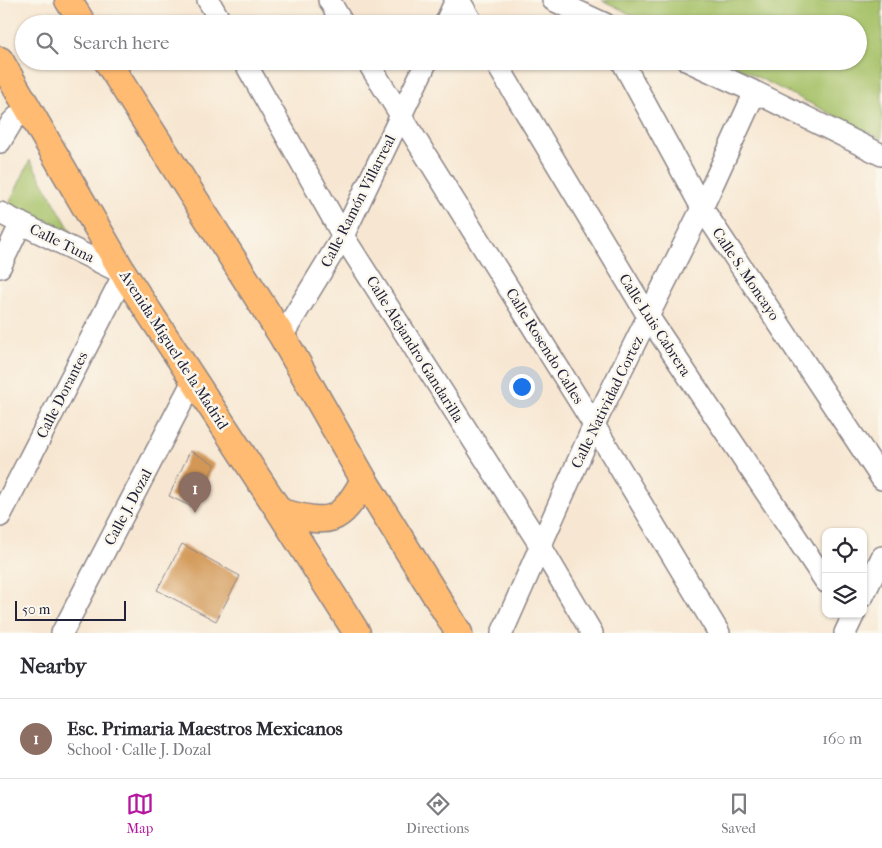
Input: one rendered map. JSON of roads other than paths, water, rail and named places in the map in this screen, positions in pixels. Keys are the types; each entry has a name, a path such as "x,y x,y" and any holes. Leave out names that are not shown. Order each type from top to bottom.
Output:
{"main road":[{"path":"68,0 77,15"},
{"name":"Avenida Miguel de la Madrid","path":"0,60 124,274 357,633"},
{"path":"113,70 282,336 364,480 459,633"},
{"path":"280,512 312,520 323,520 333,517 350,505 364,480"}],"street":[{"path":"208,0 217,15"},
{"path":"328,0 338,15"},
{"path":"450,15 457,0 467,15"},
{"path":"553,0 585,15"},
{"name":"Calle Alejandro Gandarilla","path":"249,70 343,236 540,545 592,633"},
{"name":"Calle Rosendo Calles","path":"372,70 594,425 719,633"},
{"name":"Calle Ramón Villarreal","path":"282,336 343,236 423,70"},
{"name":"Calle Luis Cabrera","path":"500,70 648,316 822,576"},
{"name":"Calle S. Moncayo","path":"627,70 702,208 882,479"},
{"path":"707,70 882,155"},
{"name":"Calle Natividad Cortez","path":"502,633 594,425 702,208 755,92"},
{"path":"0,142 12,122 27,107"},
{"name":"Calle Tuna","path":"0,213 124,274"},
{"path":"0,267 22,224"},
{"name":"Calle Dorantes","path":"0,516 124,274"},
{"name":"Calle J. Dozal","path":"62,633 193,381"},
{"path":"867,588 882,557"}],"place":[{"name":"Esc. Primaria Maestros Mexicanos","path":"195,513"}]}
